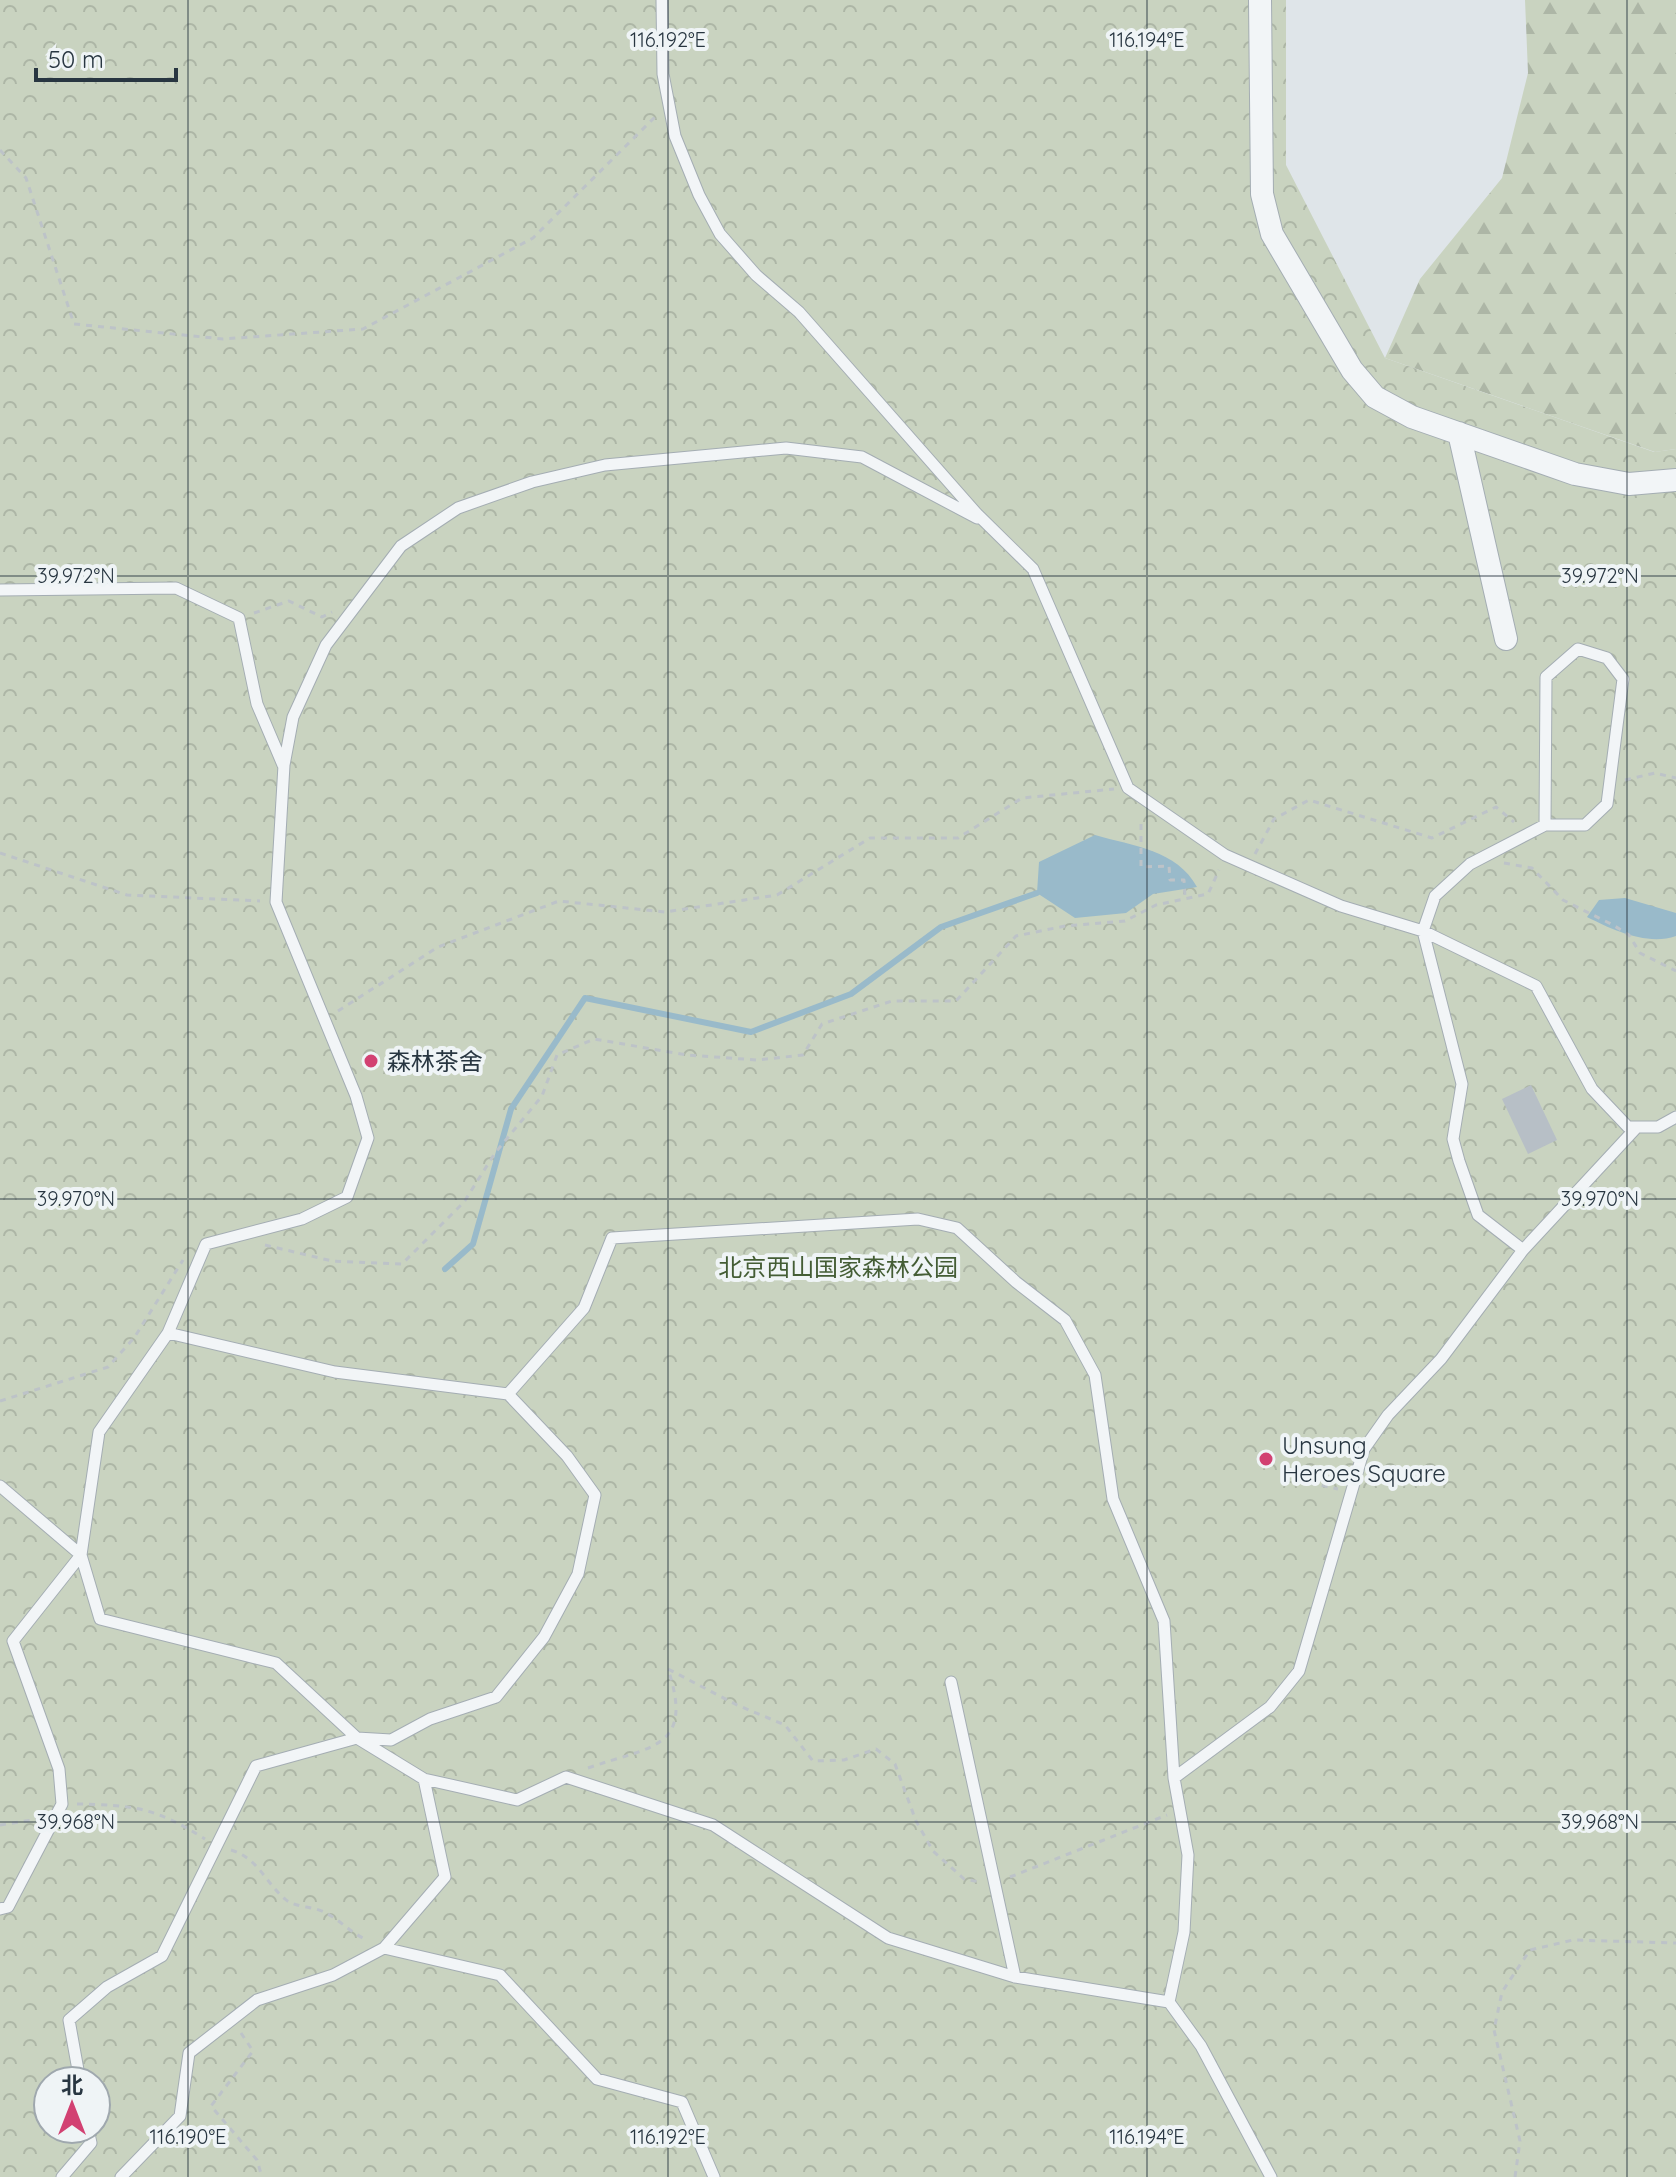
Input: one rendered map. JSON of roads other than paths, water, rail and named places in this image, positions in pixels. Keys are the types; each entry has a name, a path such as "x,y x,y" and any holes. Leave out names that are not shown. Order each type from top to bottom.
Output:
{"street":[{"path":"1260,0 1262,194 1272,234 1352,370 1375,397 1412,417 1575,474 1629,484 1676,480"},
{"path":"1459,433 1506,639"}],"lane":[{"path":"662,0 663,74 675,136 699,195 720,234 756,275 799,312 986,522 1033,569 1128,788 1225,855 1341,906 1423,931 1536,986 1592,1089 1628,1127 1658,1127 1676,1117"},
{"path":"986,522 920,491 862,457 786,448 605,465 532,482 458,508 401,546 326,645 293,717 284,765 276,902 356,1096 368,1138 347,1197 302,1219 206,1244 168,1333 99,1432 81,1555 100,1619 276,1663 357,1738 424,1779 517,1800 566,1777 713,1825 888,1938 1015,1977 1169,2002 1201,2046 1271,2177"},
{"path":"0,590 176,588 239,618 257,704 284,765"},
{"path":"1523,1250 1478,1215 1459,1161 1453,1139 1462,1084 1423,931 1435,896 1470,864 1545,825 1585,825 1607,804 1623,679 1607,658 1578,649 1546,677 1545,825"},
{"path":"1174,1778 1270,1707 1299,1671 1364,1449 1388,1415 1441,1359 1523,1250 1637,1127"},
{"path":"508,1394 584,1308 612,1238 918,1219 957,1228 1016,1282 1065,1320 1095,1375 1113,1499 1164,1621 1174,1778 1188,1855 1184,1932 1169,2002"},
{"path":"77,2065 69,2020 107,1987 162,1956 214,1845 256,1766 357,1738 391,1740 430,1719 496,1697 544,1637 578,1574 595,1495 567,1456 508,1394 335,1372 168,1333"},
{"path":"0,1486 81,1555"},
{"path":"0,1909 8,1907 62,1804 59,1769 13,1641 81,1555"},
{"path":"951,1682 1015,1977"},
{"path":"121,2177 180,2116 189,2053 257,2000 333,1975 384,1948 445,1877 424,1779"},
{"path":"384,1948 500,1975 597,2079 682,2102 714,2177"},
{"path":"62,2177 89,2145"}],"water":[{"path":"1095,835 1166,857 1178,865 1197,887 1153,894 1126,913 1075,918 1037,893 1039,862"},
{"path":"1625,898 1676,913 1676,936 1642,938 1587,917 1599,900"}],"waterway":[{"path":"445,1269 473,1244 511,1109 585,998 751,1032 851,994 941,927 1037,893"}],"place":[{"name":"森林茶舍","path":"371,1061"},
{"name":"Unsung Heroes Square","path":"1266,1459"}],"park label":[{"name":"北京西山国家森林公园","path":"838,1267"}]}
